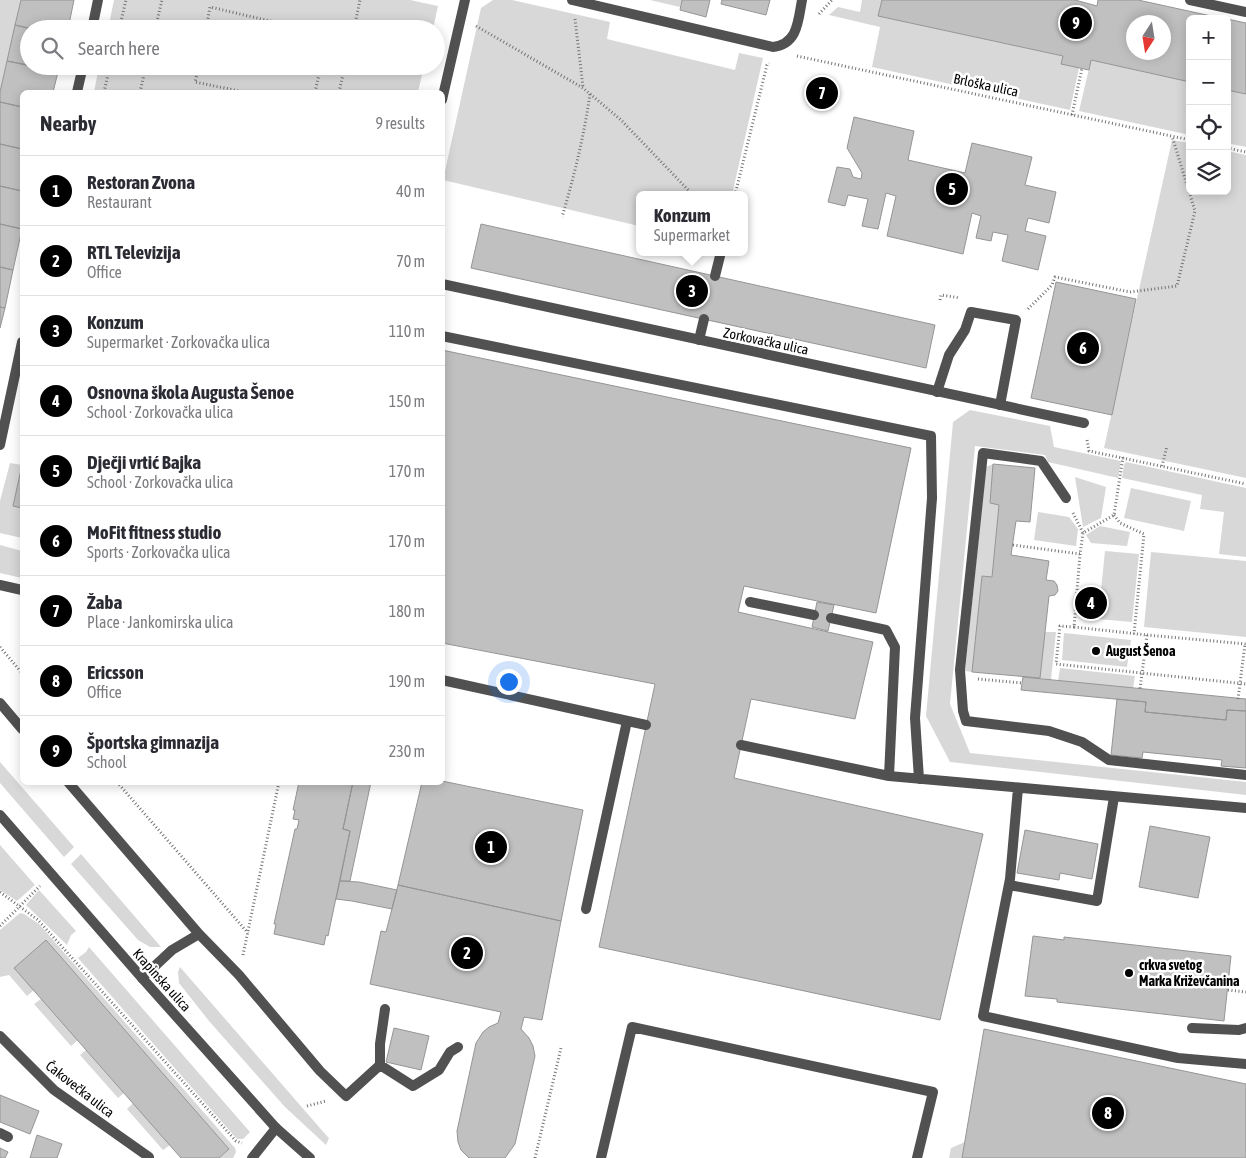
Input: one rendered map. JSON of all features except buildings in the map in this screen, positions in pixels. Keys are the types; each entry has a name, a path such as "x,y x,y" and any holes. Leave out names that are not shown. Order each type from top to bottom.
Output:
{"street":[{"path":"94,20 98,0"},
{"path":"444,90 465,0"},
{"path":"574,1 775,52 787,43 795,32 802,0"},
{"path":"1190,0 1246,12"},
{"path":"77,90 81,75"},
{"path":"715,276 720,256"},
{"name":"Zorkovačka ulica","path":"445,285 1084,423"},
{"path":"937,392 949,355 965,330 971,312 1016,320 1000,405"},
{"path":"699,340 704,319"},
{"path":"445,337 931,436 932,498 915,718 919,779"},
{"path":"0,445 20,351"},
{"path":"1066,498 1041,461 983,453 960,670 963,711 966,721 1049,730 1082,742 1109,760 1246,775"},
{"path":"0,585 20,590"},
{"path":"750,602 814,615"},
{"path":"831,618 886,630 895,647 889,776"},
{"path":"445,681 646,725"},
{"path":"0,703 20,727"},
{"path":"586,909 627,721"},
{"path":"742,745 889,776 1246,808"},
{"path":"71,785 199,934 239,975 320,1071 346,1096 380,1065 380,1044 385,1009"},
{"path":"1018,788 1009,885 983,1016 1178,1058 1246,1064"},
{"path":"1009,885 1097,901 1114,797"},
{"name":"Krapinska ulica","path":"0,815 276,1128 310,1158"},
{"path":"142,978 172,950 199,934"},
{"path":"601,1158 632,1026 932,1092 917,1158"},
{"path":"1192,1028 1239,1030 1246,1028"},
{"name":"Čakovečka ulica","path":"0,1036 54,1090 149,1157"},
{"path":"380,1065 412,1086 439,1070 450,1052 458,1047"},
{"path":"252,1158 276,1128"}],"path":[{"path":"121,20 126,0"},
{"path":"157,20 162,0"},
{"path":"356,20 360,0"},
{"path":"574,1 574,16 583,88"},
{"path":"208,20 210,8 264,20"},
{"path":"471,23 583,88 621,120 688,191"},
{"path":"737,191 767,65 775,52"},
{"name":"Brloška ulica","path":"775,52 1186,139"},
{"path":"445,68 450,68"},
{"path":"1072,115 1082,68"},
{"path":"104,90 108,75"},
{"path":"140,90 144,75"},
{"path":"197,75 196,82 234,90"},
{"path":"315,90 319,75"},
{"path":"339,90 343,75"},
{"path":"562,217 585,131 590,94"},
{"path":"1016,320 1052,284 1055,277 1130,292 1177,286 1195,211 1172,136"},
{"path":"1231,149 1246,152"},
{"path":"1084,423 1089,451 1246,484"},
{"path":"1162,466 1167,446"},
{"path":"1123,457 1114,515 1120,523 1144,534 1134,634"},
{"path":"1074,627 1082,533 1114,515"},
{"path":"1013,545 1080,554"},
{"path":"1238,699 1240,683 1246,644 1060,626 1056,664 1240,683 1246,684"},
{"path":"1140,689 1147,635"},
{"path":"0,647 20,671"},
{"path":"961,677 1022,683"},
{"path":"120,785 248,933"},
{"path":"239,975 278,785"},
{"path":"0,926 40,886"},
{"path":"0,892 38,920 236,1141 260,1146"},
{"path":"1228,990 1246,992"},
{"path":"535,1158 561,1048"}],"shaded area":[{"path":"0,0 21,0 0,92"},
{"path":"114,0 410,0 438,6 435,20 110,20"},
{"path":"493,0 512,0 610,22 607,39 735,70 739,53 763,58 733,191 636,191 636,225 445,180 445,171 481,8"},
{"path":"650,0 682,0 680,7"},
{"path":"862,0 882,0 879,16 1063,56 1062,64 1079,68 1070,110 872,67 880,27 829,15 838,7 860,12"},
{"path":"1091,60 1186,81 1186,134 1079,111"},
{"path":"97,75 422,75 418,90 94,90"},
{"path":"1231,91 1246,94 1246,147 1231,144"},
{"path":"1172,140 1186,142 1186,195 1231,195 1231,152 1246,155 1246,478 1104,448"},
{"path":"970,410 1050,426 1054,447 1121,461 1118,478 1048,462 1045,455 975,446 950,704 970,753 1246,782 1246,795 950,762 926,716 953,422"},
{"path":"1126,462 1246,488 1246,557 1219,554 1224,512 1200,509 1202,495 1122,478"},
{"path":"10,463 20,465 20,474 13,506 20,508 20,538 0,533 0,501"},
{"path":"993,464 990,503 999,505 992,577 982,576 972,672 965,671 986,467"},
{"path":"1075,477 1106,487 1101,518 1083,527"},
{"path":"1131,488 1191,501 1184,531 1124,518"},
{"path":"1038,512 1069,517 1078,529 1076,546 1034,540"},
{"path":"1100,526 1130,532 1127,546 1091,543 1086,535"},
{"path":"0,545 20,550 20,578 0,573"},
{"path":"1105,551 1139,554 1132,622 1098,619"},
{"path":"1151,552 1246,561 1246,637 1144,627"},
{"path":"1045,632 1056,632 1051,680 1040,678"},
{"path":"1064,633 1131,640 1127,667 1062,660"},
{"path":"1060,668 1135,676 1133,688 1058,681"},
{"path":"0,762 74,847 64,857 0,783"},
{"path":"0,845 35,885 17,901 0,890"},
{"path":"81,854 161,947 150,947 138,940 71,864"},
{"path":"39,890 76,931 71,935 67,945 26,905"},
{"path":"20,913 39,924 235,1148 236,1152 233,1158 219,1158 229,1149 46,940 34,990 27,996 9,975 0,977 0,930"},
{"path":"89,947 250,1132 243,1139 237,1139 78,958"},
{"path":"180,967 329,1138 326,1145 285,1107 209,1021 179,983 178,972"},
{"path":"41,999 78,1040 71,1046 34,1004"},
{"path":"86,1050 124,1093 118,1098 80,1055"},
{"path":"133,1103 170,1145 163,1150 127,1109"},
{"path":"965,1142 962,1158 949,1158 951,1148"}],"place":[{"name":"Športska gimnazija","path":"1076,23"},
{"name":"Žaba","path":"822,93"},
{"name":"Dječji vrtić Bajka","path":"952,189"},
{"name":"Konzum","path":"692,291"},
{"name":"MoFit fitness studio","path":"1083,348"},
{"name":"Osnovna škola Augusta Šenoe","path":"1091,603"},
{"name":"August Šenoa","path":"1096,651"},
{"name":"Restoran Zvona","path":"491,847"},
{"name":"RTL Televizija","path":"467,953"},
{"name":"crkva svetog Marka Križevčanina","path":"1129,973"},
{"name":"Ericsson","path":"1108,1113"}]}
